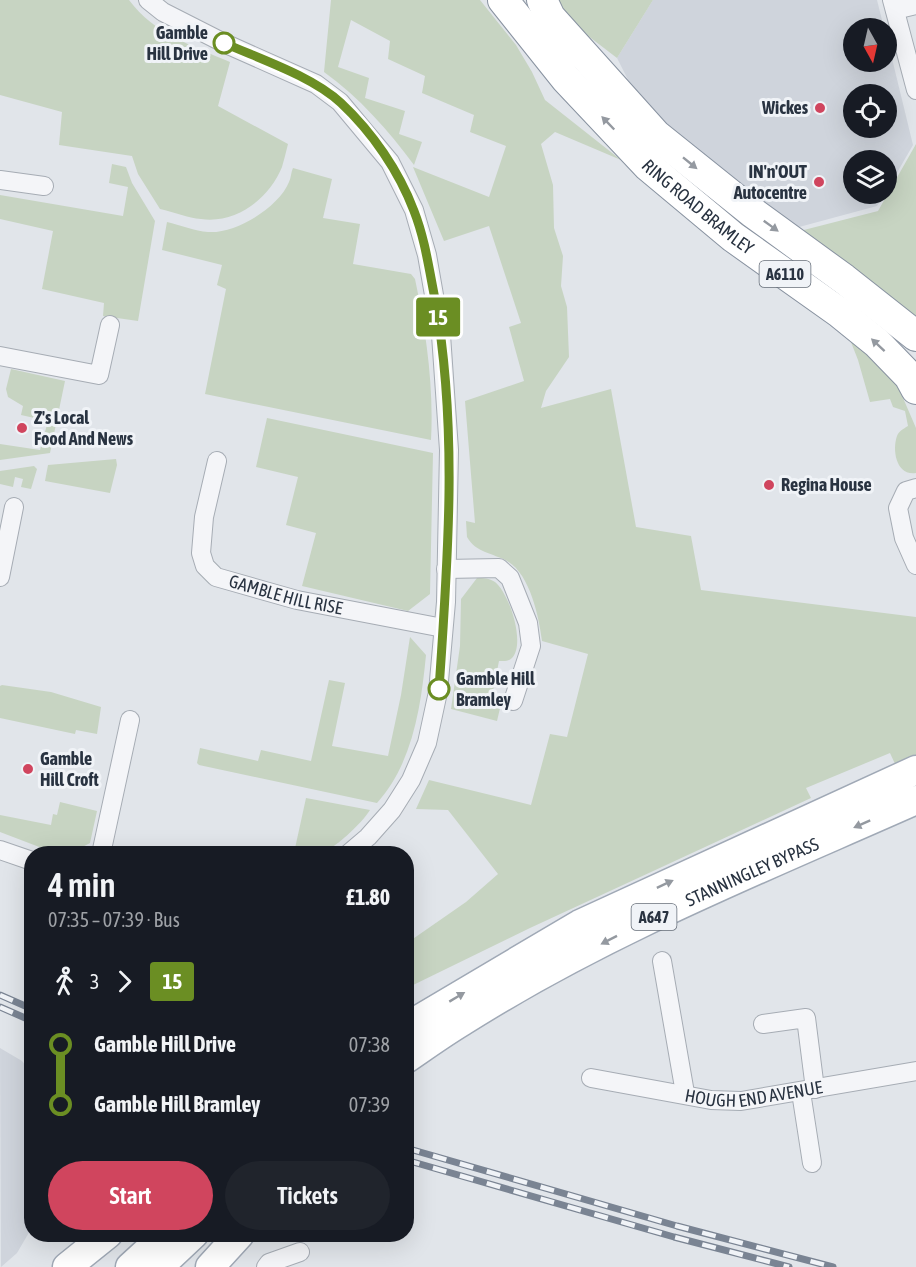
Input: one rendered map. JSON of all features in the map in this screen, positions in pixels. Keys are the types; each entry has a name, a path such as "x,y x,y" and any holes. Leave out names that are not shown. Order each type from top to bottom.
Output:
{"highway":[{"name":"RING ROAD BRAMLEY","path":"503,0 566,79 648,166 733,237 840,313 877,343 909,376 916,389"},
{"name":"RING ROAD BRAMLEY","path":"542,0 550,17 656,135 752,212 844,279 916,336"}],"main road":[{"name":"STANNINGLEY BYPASS","path":"414,1022 580,924 916,770"},
{"name":"STANNINGLEY BYPASS","path":"414,1053 461,1021 507,994 669,909 916,800"},
{"name":"A647","path":"414,1064 461,1021"},
{"path":"67,1267 98,1242"},
{"path":"130,1267 157,1242"},
{"path":"159,1267 186,1242"},
{"path":"210,1267 233,1242"}],"street":[{"path":"148,0 163,12 224,43 316,84 340,102 390,162 414,210 427,255 441,335 449,450 446,569 438,692 427,743 411,780 392,810 369,837 358,846"},
{"path":"916,5 893,5 916,90"},
{"path":"0,180 44,186"},
{"path":"0,356 99,375 110,325"},
{"name":"GAMBLE HILL RISE","path":"217,461 204,517 201,553 205,566 216,578 297,600 443,628"},
{"path":"916,488 906,491 898,508 904,538 916,566"},
{"path":"0,577 14,507"},
{"path":"446,569 499,568 510,578 528,622 531,646 513,701"},
{"path":"103,846 130,720"},
{"path":"0,850 24,858"},
{"path":"662,961 685,1093"},
{"path":"763,1024 806,1018 812,1163"},
{"name":"HOUGH END AVENUE","path":"591,1078 685,1093 711,1100 741,1101 916,1071"},
{"path":"266,1267 269,1263 300,1252"}],"shaded area":[{"path":"653,0 877,0 882,18 843,18 843,72 895,72 913,145 897,173 897,150 843,150 843,204 878,204 877,206 788,230 656,135 617,58"},
{"path":"0,1048 24,1064 24,1241 17,1253 1,1267"}],"green space":[{"path":"0,0 129,0 150,22 175,38 230,62 218,106 288,144 276,179 260,199 239,213 214,220 196,218 160,209 138,174 132,156 59,145 62,112 0,95"},
{"path":"331,0 480,0 516,45 545,100 621,160 555,132 541,144 553,185 554,228 563,256 561,286 567,307 569,357 546,391 541,408 611,389 636,527 691,536 701,590 916,617 916,757 896,766 890,753 806,788 811,798 530,928 414,985 414,938 466,902 498,874 448,810 416,809 429,780 531,805 550,734 567,737 588,654 542,641 536,609 522,576 507,561 480,550 467,537 466,521 475,523 465,401 524,381 509,327 521,323 489,226 444,241 413,167 489,197 506,146 470,132 474,115 422,93 425,76 388,59 390,41 351,20 338,67 369,78 365,98 405,111 399,134 422,142 414,165 373,115 324,72"},
{"path":"551,0 653,0 617,58 566,19"},
{"path":"916,144 916,319 796,232 878,211 882,204 897,204 897,178"},
{"path":"112,164 126,167 132,183 155,221 138,321 103,316 104,303 42,289 53,231 0,219 0,195 123,216 128,187 109,183"},
{"path":"293,168 332,179 323,218 360,224 353,264 411,274 415,279 428,359 431,440 205,394 226,289 217,285 222,265 162,250 167,222 208,232 231,229 243,224 276,201 289,182"},
{"path":"847,332 891,377 900,391 916,428 916,473 904,470 897,461 895,448 897,436 908,426 905,411 893,407 890,399 870,402"},
{"path":"11,369 65,381 50,453 0,460 0,444 40,450 48,421 21,415 23,406 8,397 6,389"},
{"path":"267,418 433,453 430,594 408,611 302,586 316,533 286,525 298,477 256,467"},
{"path":"116,459 117,465 110,493 45,481 48,465"},
{"path":"34,466 37,469 31,489 21,487 23,479 15,477 13,487 0,484 0,471"},
{"path":"477,578 495,582 506,596 516,630 516,651 507,661 499,661 491,701 501,704 497,721 451,709 460,646 461,599"},
{"path":"410,637 426,655 418,714 399,770 377,803 197,763 200,748 258,761 261,750 311,761 329,680 345,683 332,746 388,756"},
{"path":"0,686 51,692 101,707 97,734 76,730 75,734 0,718"},
{"path":"306,798 370,810 347,836 334,846 296,846"},
{"path":"60,802 97,811 90,843 84,846 37,846 0,832 0,815 51,825 53,814 57,815"}],"railway":[{"path":"0,995 24,1006"},
{"path":"0,1007 24,1018"},
{"path":"414,1150 677,1226 833,1267"},
{"path":"414,1162 674,1237 789,1267"}],"bus line":[{"name":"15","path":"224,43 316,84 340,102 390,162 414,210 427,255 441,335 449,450 446,602 439,689"}],"place":[{"name":"Gamble Hill Drive","path":"224,43"},
{"name":"Wickes","path":"820,108"},
{"name":"IN'n'OUT Autocentre","path":"819,182"},
{"name":"Z's Local Food And News","path":"22,428"},
{"name":"Regina House","path":"769,485"},
{"name":"Gamble Hill Bramley","path":"439,689"},
{"name":"Gamble Hill Croft","path":"28,769"}]}
